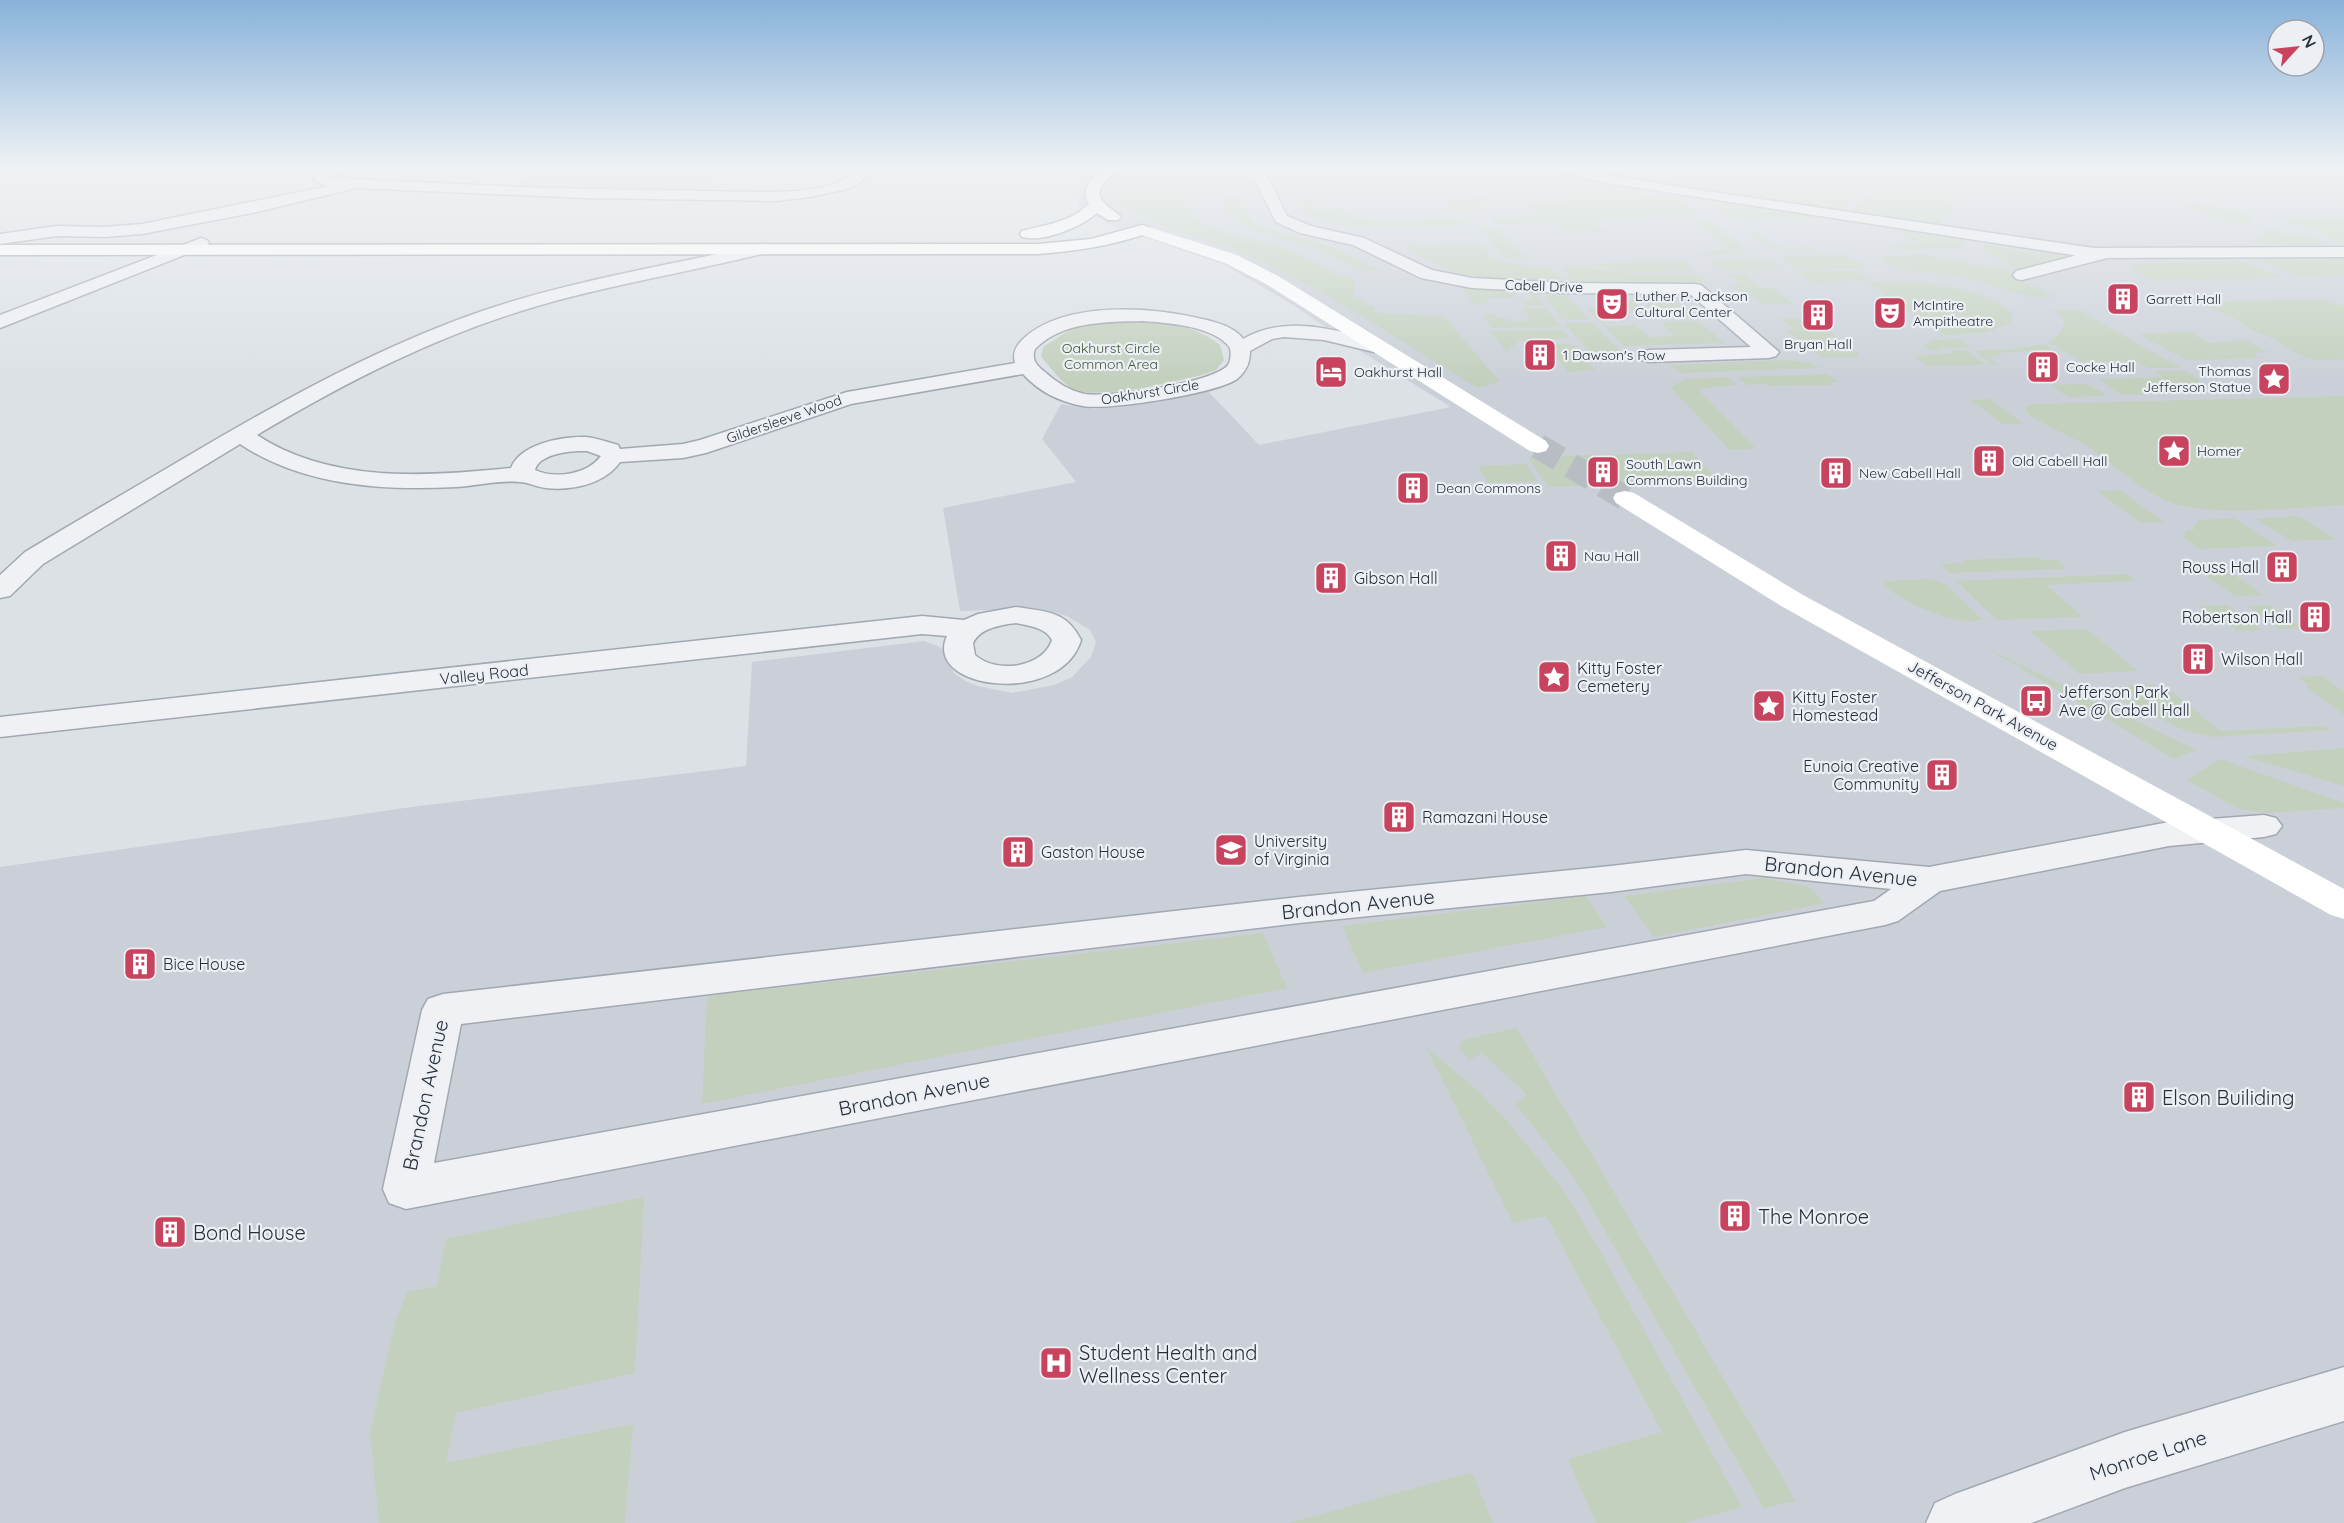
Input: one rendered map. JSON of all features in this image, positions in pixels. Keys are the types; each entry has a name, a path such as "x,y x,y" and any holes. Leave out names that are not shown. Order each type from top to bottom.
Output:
{"main road":[{"path":"1,239 41,242 201,243 975,239"},
{"path":"0,250 1038,249 1086,245 1111,239"},
{"path":"1170,239 1231,259 1272,280 1374,346 1538,446"},
{"name":"Jefferson Park Avenue","path":"1625,498 1793,601 2344,906"}],"street":[{"name":"Cabell Drive","path":"1349,239 1358,241 1427,274 1472,283 1566,288 1695,289 1769,352 1649,356"},
{"path":"1986,239 2033,247 2101,254 2344,252"},
{"path":"0,322 201,243"},
{"path":"661,272 682,260 681,255 669,249"},
{"path":"0,590 34,558 242,435 349,376 453,328 522,305 764,249"},
{"path":"2022,275 2101,254"},
{"path":"1205,325 1233,339 1240,348 1316,308"},
{"path":"1027,367 1023,358 1025,349 1031,340 1058,326 1098,317 1143,315 1186,320 1205,325 1338,336 1374,346"},
{"name":"Oakhurst Circle","path":"1027,367 1057,392 1086,401 1106,401 1226,378 1241,358 1240,348"},
{"name":"Gildersleeve Wood","path":"613,456 695,448 847,398 1027,367"},
{"path":"242,435 258,448 280,460 310,469 354,477 444,481 524,474 532,479 547,481 584,477 610,464 613,456 610,450 601,446 587,444 562,446 538,453 527,460 522,467 524,474"},
{"path":"0,564 34,558"},
{"name":"Valley Road","path":"0,727 910,627 969,629"},
{"name":"Brandon Avenue","path":"1929,880 1885,912 406,1189 443,1010 1287,911 1611,879 1746,862 1929,880 2169,834 2264,826"},
{"name":"Monroe Lane","path":"1955,1523 2125,1460 2344,1394"}],"shaded area":[{"name":"University of Virginia","path":"1149,239 2344,239 2344,1523 0,1523 0,867 411,807 746,766 752,662 924,641 938,646 945,652 954,673 978,686 1012,693 1054,685 1072,677 1091,657 1096,642 1090,630 1067,616 1019,609 960,611 943,508 1076,482 1042,439 1061,404 1094,409 1122,407 1208,391 1259,445 1451,407 1354,347 1298,308 1225,265"}],"green space":[{"path":"1202,239 1253,239 1284,248 1357,281 1354,283 1354,298 1365,299 1365,306 1375,306 1375,313 1444,316 1499,381 1478,388 1341,304 1237,251"},
{"path":"1281,239 1305,239 1336,248 1381,271 1360,270 1317,250"},
{"path":"1489,239 1508,239 1524,257 1535,259 1506,259"},
{"path":"1717,239 1734,239 1749,251 1737,254 1702,255 1700,253 1712,253 1709,250 1730,249"},
{"path":"1756,239 1766,239 1779,247 1809,248 1818,251 1778,250"},
{"path":"1911,239 1966,240 1961,248 1895,249 1889,245 1919,244"},
{"path":"2316,239 2330,244 2273,245 2259,240"},
{"path":"1405,243 1412,246 1484,245 1489,256 1496,261 1551,269 1563,280 1477,277 1441,266 1404,249 1408,249"},
{"path":"1985,244 2068,257 2016,269 1982,250"},
{"path":"1922,254 2006,271 2054,297 2030,297 1965,277 1895,268 1879,257"},
{"path":"1846,255 1866,268 1794,269 1782,260 1788,256"},
{"path":"1708,259 1770,260 1782,269 1722,270"},
{"path":"2344,259 2344,275 2297,276 2259,260"},
{"path":"1683,260 1695,271 1636,272 1582,265"},
{"path":"2242,261 2281,277 2151,280 2134,270 2131,265 2146,263"},
{"path":"1574,266 1636,274 1699,274 1708,282 1573,281 1563,267"},
{"path":"1797,271 1856,271 1869,279 1813,283"},
{"path":"1728,274 1756,274 1757,276 1746,276 1760,288 1773,288 1794,304 1763,304 1751,295 1744,295 1731,285 1741,284"},
{"path":"1866,282 1923,283 1961,289 1996,302 2012,313 2012,322 1989,332 1945,335"},
{"path":"1461,286 1565,292 1540,294 1538,296 1545,305 1527,306 1524,302 1517,300 1534,300 1530,293 1514,293 1516,298 1486,298 1488,303 1473,303"},
{"path":"1551,294 1565,294 1590,320 1562,319 1545,297"},
{"path":"1636,294 1670,296 1696,318 1676,318 1663,315"},
{"path":"2324,299 2344,307 2344,359 2313,360 2250,329 2233,317 2202,305 2202,302"},
{"path":"1620,300 1633,300 1646,312 1623,313 1628,318 1619,315 1599,316 1604,321 1598,320 1586,308 1626,310 1625,308 1628,307"},
{"path":"1523,308 1548,309 1561,327 1491,328 1483,315 1494,313 1498,318 1506,318 1509,322 1531,320"},
{"path":"2054,310 2079,310 2181,368 2148,368 2135,361 2082,362 2048,342 2060,334 2063,328 2064,320"},
{"path":"1813,318 1837,337 1824,338 1842,352 1859,354 1856,357 1821,357 1786,330 1794,329 1781,319"},
{"name":"Oakhurst Circle Common Area","path":"1138,319 1181,326 1201,333 1220,345 1224,360 1216,370 1202,375 1154,386 1096,393 1070,387 1041,357 1043,347 1073,328 1090,323"},
{"path":"1699,321 1724,343 1624,346 1600,323 1609,326 1635,325 1649,337 1675,336 1662,324 1665,322"},
{"path":"1592,323 1624,354 1597,357 1592,355 1565,324"},
{"path":"1561,330 1570,338 1518,341 1507,353 1490,331"},
{"path":"2190,332 2210,343 2245,340 2268,352 2256,353 2258,358 2186,360 2139,334"},
{"path":"1959,339 1971,347 1929,350 1924,345 1933,340"},
{"path":"1547,343 1575,345 1595,370 1568,372"},
{"path":"2044,344 2059,354 2045,355 2039,351 1997,353 2001,356 1988,357 1999,365 1993,365 1974,351 2014,349"},
{"path":"1951,350 1965,350 1987,365 1928,366 1914,356 1953,353"},
{"path":"1788,360 1810,363 1818,368 1682,373 1667,365"},
{"path":"2154,371 2185,371 2199,380 2200,390 2189,393 2127,395 2117,393 2100,379 2162,377"},
{"path":"1828,374 1839,382 1830,382 1831,385 1747,385 1738,377"},
{"path":"1728,377 1737,385 1698,389 1756,449 1730,450 1670,387 1686,379"},
{"path":"2086,384 2104,393 2104,396 2072,397 2063,394 2051,385"},
{"path":"2344,396 2344,505 2279,509 2204,509 2167,501 2136,483 2088,447 2040,422 2025,411 2025,407 2035,404"},
{"path":"1990,399 2024,424 2003,424 1970,400"},
{"path":"1692,452 1719,482 1548,487 1528,457"},
{"path":"1526,464 1538,481 1488,483 1478,466"},
{"path":"2120,490 2164,522 2141,523 2097,491"},
{"path":"2296,516 2336,539 2292,541 2256,519"},
{"path":"2234,518 2277,546 2199,549 2182,536 2187,530 2194,530 2195,523 2200,520"},
{"path":"2039,557 2043,560 2057,560 2065,567 2064,569 1950,573 1941,564 1965,563 1963,560"},
{"path":"2212,561 2264,595 2235,596 2188,563"},
{"path":"2127,574 2136,581 2046,585 2083,617 1997,620 1956,581"},
{"path":"1931,579 1945,584 1982,619 1959,620 1930,612 1902,598 1883,584 1886,581"},
{"path":"2228,605 2262,630 2237,631 2210,611 2205,611 2198,606"},
{"path":"2270,605 2302,628 2279,629 2248,606"},
{"path":"2087,629 2138,671 2079,674 2030,631"},
{"path":"1983,646 2196,750 2174,759"},
{"path":"2323,676 2344,692 2344,715 2305,686 2309,685 2298,677"},
{"path":"2153,684 2163,693 2173,692 2220,731 2324,726 2331,730 2213,737 2186,731 2095,688"},
{"path":"2344,748 2344,786 2243,756"},
{"path":"2220,759 2344,803 2344,808 2266,813 2239,809 2187,780"},
{"path":"1764,878 1809,887 1825,903 1654,937 1624,896"},
{"path":"1586,896 1607,927 1363,973 1342,926"},
{"path":"1263,933 1287,988 702,1104 707,996"},
{"path":"1517,1028 1796,1501 1764,1508 1589,1203 1569,1171 1515,1104 1527,1095 1482,1053 1469,1060 1459,1048 1461,1042 1466,1039"},
{"path":"1426,1047 1479,1092 1509,1123 1562,1188 1597,1245 1742,1507 1684,1523 1596,1523 1568,1459 1662,1432 1546,1216 1513,1223"},
{"path":"644,1197 635,1373 456,1413 446,1463 633,1424 625,1523 379,1523 370,1432 395,1323 407,1292 437,1286 446,1239"},
{"path":"1472,1472 1493,1523 1289,1523"}],"tunnel":[{"path":"1538,446 1625,498"}],"place":[{"name":"Garrett Hall","path":"2123,299"},
{"name":"Luther P. Jackson Cultural Center","path":"1612,304"},
{"name":"McIntire Ampitheatre","path":"1890,313"},
{"name":"Bryan Hall","path":"1818,315"},
{"name":"1 Dawson's Row","path":"1540,355"},
{"name":"Cocke Hall","path":"2043,367"},
{"name":"Oakhurst Hall","path":"1331,372"},
{"name":"Thomas Jefferson Statue","path":"2274,379"},
{"name":"Homer","path":"2174,451"},
{"name":"Old Cabell Hall","path":"1989,461"},
{"name":"South Lawn Commons Building","path":"1603,472"},
{"name":"New Cabell Hall","path":"1836,473"},
{"name":"Dean Commons","path":"1413,488"},
{"name":"Nau Hall","path":"1561,556"},
{"name":"Rouss Hall","path":"2282,567"},
{"name":"Gibson Hall","path":"1331,578"},
{"name":"Robertson Hall","path":"2315,617"},
{"name":"Wilson Hall","path":"2198,659"},
{"name":"Kitty Foster Cemetery","path":"1554,677"},
{"name":"Jefferson Park Ave @ Cabell Hall","path":"2036,701"},
{"name":"Kitty Foster Homestead","path":"1769,706"},
{"name":"Eunoia Creative Community","path":"1942,775"},
{"name":"Ramazani House","path":"1399,817"},
{"name":"University of Virginia","path":"1231,850"},
{"name":"Gaston House","path":"1018,852"},
{"name":"Bice House","path":"140,964"},
{"name":"Elson Builiding","path":"2139,1097"},
{"name":"The Monroe","path":"1735,1216"},
{"name":"Bond House","path":"170,1232"},
{"name":"Student Health and Wellness Center","path":"1056,1363"}]}
